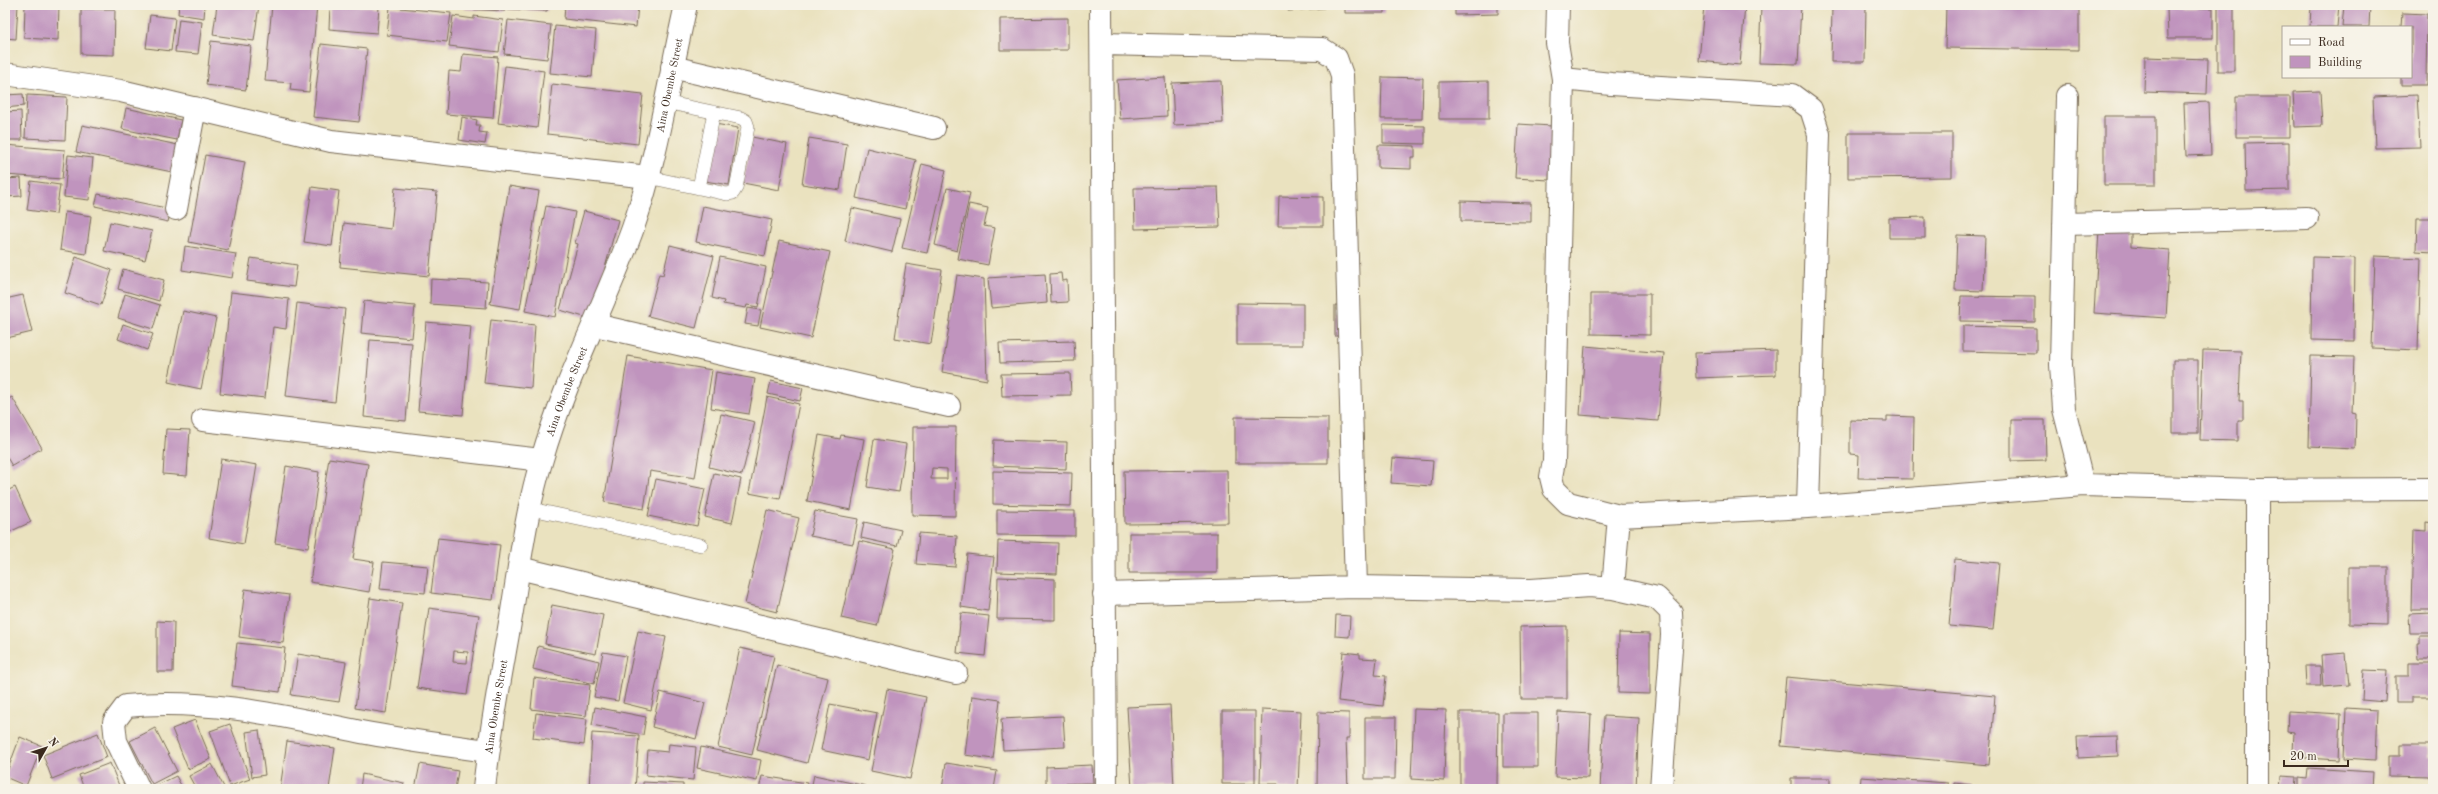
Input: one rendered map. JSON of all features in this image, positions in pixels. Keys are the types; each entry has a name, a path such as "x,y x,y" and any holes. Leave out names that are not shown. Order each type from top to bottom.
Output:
{"street":[{"name":"Aina Obembe Street","path":"484,789 488,752 519,568 541,460 572,371 595,325 633,227 648,177 686,5"},
{"path":"1101,5 1106,789"},
{"path":"1558,5 1557,43 1563,79 1554,460 1552,477 1554,490 1568,504 1619,516 1808,507 2083,485 2257,490 2433,489"},
{"path":"1102,44 1322,49 1336,58 1342,76 1356,587"},
{"path":"672,67 934,128"},
{"path":"5,74 121,91 331,141 648,177"},
{"path":"1563,79 1610,84 1792,95 1811,109 1819,134 1808,507"},
{"path":"2066,96 2061,365 2064,409 2083,485"},
{"path":"176,210 195,108"},
{"path":"2064,224 2307,218"},
{"path":"595,325 949,406"},
{"path":"203,420 541,460"},
{"path":"2257,490 2257,789"},
{"path":"1612,588 1619,516"},
{"path":"519,568 956,673"},
{"path":"1104,594 1356,587 1531,590 1589,586 1612,588 1657,598 1671,612 1672,634 1661,789"},
{"path":"138,789 116,741 114,722 126,706 158,703 211,704 266,712 364,732 488,752"}],"lane":[{"path":"648,177 727,194 733,193 736,188 748,127 746,121 741,118 664,102"},
{"path":"699,188 714,112"},
{"path":"531,509 701,545"}],"building":[{"path":"5,5 18,5 16,39 5,38"},
{"path":"25,5 59,5 58,40 24,38"},
{"path":"179,5 205,5 204,18 178,14"},
{"path":"217,5 259,5 254,41 213,35"},
{"path":"272,5 317,5 309,92 290,90 291,83 265,81"},
{"path":"330,5 379,7 377,33 329,29"},
{"path":"465,5 505,5 505,11 464,9"},
{"path":"508,5 548,5 547,11 507,9"},
{"path":"565,5 638,5 636,27 564,19"},
{"path":"1288,5 1324,5 1324,8 1288,11"},
{"path":"1345,5 1385,5 1385,13 1345,13"},
{"path":"1455,5 1498,5 1498,14 1455,15"},
{"path":"1704,5 1745,5 1740,65 1699,61"},
{"path":"1761,5 1801,5 1798,64 1759,63"},
{"path":"1832,5 1866,5 1865,62 1831,62"},
{"path":"1946,5 2079,5 2079,50 1945,48"},
{"path":"2218,5 2234,5 2234,71 2218,71"},
{"path":"2311,5 2339,5 2337,26 2310,26"},
{"path":"2344,5 2370,5 2369,26 2342,26"},
{"path":"390,7 451,13 447,42 387,35"},
{"path":"2167,8 2213,8 2213,38 2168,38"},
{"path":"81,9 115,9 114,55 81,54"},
{"path":"2402,13 2427,14 2426,85 2401,85 2401,78 2412,78 2412,26 2401,26"},
{"path":"150,15 175,18 171,51 146,48"},
{"path":"453,16 474,19 474,16 503,20 499,52 449,46"},
{"path":"1068,18 1068,50 1000,50 1000,19"},
{"path":"179,19 202,22 198,54 175,52"},
{"path":"508,20 551,25 547,59 504,54"},
{"path":"555,26 596,30 592,77 550,73"},
{"path":"211,41 251,46 246,90 206,85"},
{"path":"321,44 367,49 359,122 313,117"},
{"path":"463,54 498,57 493,118 446,114 449,71 461,72"},
{"path":"2145,57 2208,59 2207,94 2144,92"},
{"path":"505,66 544,71 537,128 498,123"},
{"path":"1165,77 1167,116 1120,119 1117,80"},
{"path":"1382,77 1423,78 1422,119 1381,119"},
{"path":"1221,81 1223,123 1174,125 1172,83"},
{"path":"1489,81 1489,119 1439,119 1439,82"},
{"path":"552,84 643,94 638,144 547,134"},
{"path":"2320,91 2322,126 2295,127 2293,92"},
{"path":"23,94 24,106 5,108 5,95"},
{"path":"27,95 67,97 65,140 25,138"},
{"path":"2417,95 2420,147 2375,148 2373,97"},
{"path":"2236,97 2290,97 2290,137 2236,137"},
{"path":"2209,102 2211,155 2186,156 2184,103"},
{"path":"126,108 181,120 177,140 122,129"},
{"path":"21,111 22,140 5,140 5,112"},
{"path":"2104,116 2156,116 2156,185 2104,185"},
{"path":"462,117 477,120 476,125 480,125 479,132 487,133 485,144 459,140"},
{"path":"715,124 738,128 729,185 705,181"},
{"path":"1518,124 1552,126 1549,180 1515,178"},
{"path":"82,125 178,145 172,172 76,152"},
{"path":"1383,125 1425,126 1425,144 1383,143"},
{"path":"1848,133 1952,133 1952,177 1848,178"},
{"path":"752,137 787,144 779,190 743,183"},
{"path":"809,138 847,144 840,190 802,184"},
{"path":"2289,142 2289,190 2246,191 2245,143"},
{"path":"5,145 65,150 62,179 5,175"},
{"path":"1378,145 1415,146 1415,157 1411,157 1411,169 1378,168"},
{"path":"867,148 916,160 905,209 856,198"},
{"path":"68,155 93,158 89,200 64,197"},
{"path":"205,155 245,162 228,250 189,242"},
{"path":"922,164 946,170 927,253 902,248"},
{"path":"21,178 22,196 5,197 5,179"},
{"path":"31,181 60,185 56,214 27,210"},
{"path":"509,186 539,191 520,309 490,304"},
{"path":"312,187 339,191 332,246 304,242"},
{"path":"1218,187 1220,227 1135,229 1134,188"},
{"path":"395,188 437,192 429,276 340,267 344,223 391,229"},
{"path":"947,188 970,193 957,251 935,245"},
{"path":"98,194 171,209 168,222 95,206"},
{"path":"1279,196 1323,197 1323,226 1278,226"},
{"path":"1461,201 1531,203 1531,222 1461,221"},
{"path":"969,204 988,208 984,226 995,228 988,265 958,259"},
{"path":"546,206 575,212 555,317 525,311"},
{"path":"703,206 772,220 765,256 696,242"},
{"path":"852,208 900,219 892,252 845,241"},
{"path":"584,211 618,220 591,319 560,310 578,244 575,243"},
{"path":"65,212 91,216 86,254 60,250"},
{"path":"1925,217 1925,238 1889,238 1889,218"},
{"path":"2417,218 2433,218 2433,252 2416,251"},
{"path":"110,222 152,231 145,260 104,251"},
{"path":"2099,230 2131,233 2131,247 2170,250 2166,318 2094,313"},
{"path":"1957,235 1985,236 1983,291 1955,290"},
{"path":"779,241 830,252 811,338 760,327"},
{"path":"670,245 714,256 696,328 648,316 659,274 663,275"},
{"path":"185,246 236,254 232,278 182,270"},
{"path":"2375,256 2421,258 2418,350 2372,348"},
{"path":"76,257 112,270 101,305 65,293"},
{"path":"720,257 766,267 758,307 747,305 746,308 723,304 724,301 712,298"},
{"path":"2312,257 2355,258 2354,341 2311,340"},
{"path":"251,258 297,265 294,287 247,281"},
{"path":"906,264 942,270 931,344 895,338"},
{"path":"123,269 164,280 159,301 118,289"},
{"path":"1061,273 1062,281 1067,280 1068,302 1051,303 1050,274"},
{"path":"1045,274 1047,303 991,308 988,278"},
{"path":"957,275 984,279 987,380 942,372"},
{"path":"431,279 488,282 486,308 430,304"},
{"path":"231,292 289,299 286,329 273,327 265,398 220,393"},
{"path":"125,294 160,305 153,329 118,318"},
{"path":"1591,294 1650,294 1650,335 1591,334"},
{"path":"23,295 32,332 7,338 5,299"},
{"path":"1961,296 2035,297 2035,322 1960,321"},
{"path":"364,301 415,306 412,338 361,333"},
{"path":"297,303 345,309 335,402 286,396"},
{"path":"1237,303 1303,304 1303,345 1237,345"},
{"path":"1335,305 1347,305 1346,336 1335,336"},
{"path":"748,308 761,310 758,326 745,324"},
{"path":"183,311 216,318 201,389 168,382"},
{"path":"491,320 535,325 531,388 484,383"},
{"path":"426,322 471,326 463,415 418,411"},
{"path":"123,324 153,334 147,350 118,339"},
{"path":"1963,326 2036,328 2036,353 1963,351"},
{"path":"370,340 412,343 406,421 364,417"},
{"path":"1074,341 1075,361 1000,363 999,343"},
{"path":"1585,346 1664,353 1658,421 1580,415"},
{"path":"1776,350 1776,375 1696,378 1695,353"},
{"path":"2203,350 2241,351 2239,401 2243,401 2243,420 2238,420 2238,441 2200,440"},
{"path":"628,356 712,370 695,478 650,471 644,509 604,502"},
{"path":"2311,356 2354,357 2352,413 2356,414 2355,449 2309,447"},
{"path":"2173,360 2198,360 2198,433 2173,433"},
{"path":"716,372 755,379 749,414 711,408"},
{"path":"1070,373 1071,395 1002,396 1001,374"},
{"path":"771,381 803,388 800,401 768,394"},
{"path":"12,397 42,448 12,466 5,454 5,401"},
{"path":"767,397 799,404 780,499 749,493"},
{"path":"721,414 755,422 742,475 709,467"},
{"path":"1887,416 1914,417 1913,479 1858,478 1859,455 1850,454 1850,420 1887,421"},
{"path":"1235,417 1328,418 1328,463 1235,463"},
{"path":"2011,420 2045,420 2046,460 2011,461"},
{"path":"913,427 956,427 955,516 912,515","holes":["932,468 947,469 947,479 931,479"]},
{"path":"166,429 190,430 187,476 163,474"},
{"path":"819,435 840,439 841,435 864,439 851,510 807,501"},
{"path":"874,439 906,444 899,492 867,487"},
{"path":"994,440 1067,442 1066,469 993,466"},
{"path":"329,458 368,464 353,559 374,562 369,592 310,582"},
{"path":"1393,458 1433,461 1431,486 1391,483"},
{"path":"221,459 257,465 244,544 209,538"},
{"path":"286,466 319,472 308,548 275,543"},
{"path":"1227,470 1228,523 1125,524 1124,471"},
{"path":"993,471 1072,473 1071,506 993,504"},
{"path":"714,473 741,479 732,523 705,517"},
{"path":"656,479 705,489 697,526 648,516"},
{"path":"15,487 31,522 5,534 5,492"},
{"path":"767,510 799,518 777,612 745,604"},
{"path":"997,510 1075,511 1075,536 997,535"},
{"path":"815,511 858,519 853,544 810,536"},
{"path":"864,522 901,530 897,546 861,538"},
{"path":"2426,522 2433,523 2433,610 2411,610 2413,530 2426,531"},
{"path":"919,533 957,536 955,567 916,564"},
{"path":"1129,533 1217,533 1217,573 1129,573"},
{"path":"438,538 500,545 493,600 431,593"},
{"path":"859,541 895,549 877,626 841,618"},
{"path":"998,541 1058,543 1057,574 997,572"},
{"path":"967,554 994,557 988,611 961,607"},
{"path":"1955,559 1999,563 1993,630 1949,626"},
{"path":"383,562 428,566 425,593 380,589"},
{"path":"2349,567 2388,567 2388,625 2349,624"},
{"path":"998,577 1055,579 1055,620 997,619"},
{"path":"245,589 289,595 283,643 239,637"},
{"path":"370,598 402,603 386,713 355,708"},
{"path":"552,605 603,615 596,654 545,644"},
{"path":"429,608 479,615 467,695 417,688","holes":["454,651 468,652 467,663 453,662"]},
{"path":"961,613 989,616 985,656 957,653"},
{"path":"2433,613 2433,633 2410,633 2409,614"},
{"path":"1336,615 1350,616 1349,637 1335,636"},
{"path":"157,621 174,622 173,672 157,672"},
{"path":"1567,626 1567,699 1521,699 1520,627"},
{"path":"638,631 666,637 651,710 623,703"},
{"path":"1619,633 1650,634 1650,694 1618,693"},
{"path":"2420,636 2433,636 2433,659 2418,659 2417,644 2420,644"},
{"path":"237,643 285,648 280,692 232,686"},
{"path":"538,646 599,661 594,684 533,669"},
{"path":"740,648 774,656 752,755 718,747"},
{"path":"603,652 626,656 618,701 594,697"},
{"path":"1343,652 1360,654 1360,658 1377,659 1375,675 1386,676 1383,706 1338,701"},
{"path":"2346,653 2349,685 2323,687 2321,655"},
{"path":"298,654 346,662 339,702 291,695"},
{"path":"2409,663 2433,663 2433,697 2412,697 2412,703 2396,703 2396,676 2409,676"},
{"path":"777,665 828,678 807,763 757,750"},
{"path":"2305,666 2320,666 2321,686 2306,686"},
{"path":"2364,670 2387,671 2385,702 2362,700"},
{"path":"1786,677 1995,696 1989,765 1780,746"},
{"path":"534,678 590,685 586,716 531,709"},
{"path":"887,689 926,697 910,779 871,771"},
{"path":"660,692 705,703 696,739 652,727"},
{"path":"972,696 1000,700 993,759 965,755"},
{"path":"830,704 877,713 868,760 821,750"},
{"path":"1170,705 1174,788 1132,789 1127,707"},
{"path":"595,707 646,717 643,735 592,725"},
{"path":"2346,708 2377,710 2375,760 2344,758"},
{"path":"1262,709 1301,711 1298,789 1278,788 1278,784 1260,784"},
{"path":"1414,709 1446,710 1444,781 1411,779"},
{"path":"1222,711 1255,711 1255,784 1222,784"},
{"path":"2288,711 2341,714 2339,760 2305,758 2305,753 2293,752 2294,732 2287,731"},
{"path":"1318,712 1349,713 1349,738 1346,738 1348,789 1317,789"},
{"path":"1460,712 1498,712 1497,786 1460,786"},
{"path":"1558,712 1591,714 1588,778 1555,777"},
{"path":"536,713 587,719 584,745 533,738"},
{"path":"1503,713 1538,713 1538,767 1503,767"},
{"path":"1063,716 1065,747 1003,750 1001,719"},
{"path":"1604,716 1639,718 1636,789 1600,789"},
{"path":"1365,717 1396,717 1395,779 1365,779"},
{"path":"195,720 211,759 188,769 172,729"},
{"path":"230,724 250,779 230,786 210,731"},
{"path":"155,728 177,771 152,784 130,741"},
{"path":"259,730 265,775 252,777 246,732"},
{"path":"98,733 107,757 52,779 43,755"},
{"path":"592,733 639,736 635,789 589,789"},
{"path":"2117,736 2118,756 2078,758 2077,737"},
{"path":"20,737 42,746 26,786 5,777"},
{"path":"287,741 335,748 329,789 280,789"},
{"path":"669,744 696,747 693,780 646,775 648,750 668,752"},
{"path":"2400,745 2430,745 2430,756 2433,756 2433,777 2388,776 2388,756 2400,756"},
{"path":"701,747 761,760 757,781 697,768"},
{"path":"110,763 120,788 84,789 79,775"},
{"path":"946,763 997,771 994,789 942,789"},
{"path":"212,764 225,789 196,789 189,776"},
{"path":"420,764 458,771 455,789 415,789"},
{"path":"1092,765 1093,783 1046,784 1046,767"},
{"path":"2308,768 2373,772 2372,789 2299,789 2299,777 2307,778"},
{"path":"362,774 404,783 403,789 360,789"},
{"path":"814,775 866,786 866,789 811,789"},
{"path":"176,776 183,789 154,789 153,787"},
{"path":"762,776 807,783 806,789 759,789"},
{"path":"2281,776 2297,777 2296,789 2280,789"},
{"path":"1861,777 1948,783 1947,789 1860,789"},
{"path":"1791,778 1830,778 1830,789 1791,789"},
{"path":"643,782 683,784 683,789 643,789"},
{"path":"1954,783 1972,785 1972,789 1954,789"}]}
